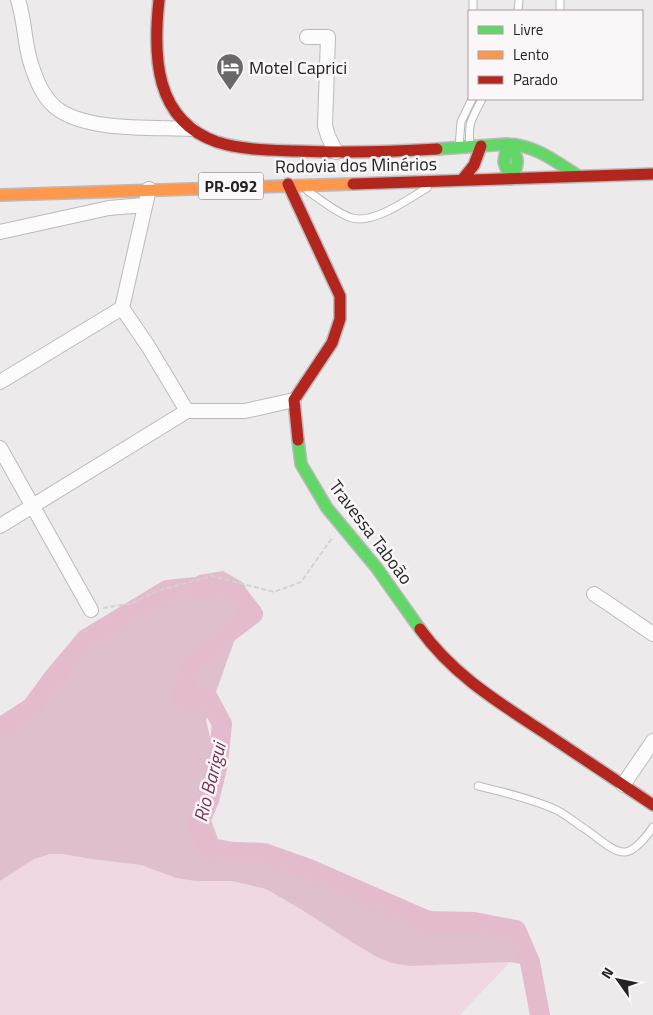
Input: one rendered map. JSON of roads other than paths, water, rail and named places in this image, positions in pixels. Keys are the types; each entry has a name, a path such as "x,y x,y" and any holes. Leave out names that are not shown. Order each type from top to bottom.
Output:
{"street":[{"path":"18,0 33,71 45,95 54,106 80,120 97,124 192,129"},
{"path":"159,0 156,52 160,81 172,106 192,129 218,142 257,149 336,152 378,152 518,144 532,148 578,176"},
{"path":"307,37 328,37 325,121 328,136 336,152"},
{"path":"507,144 514,150 518,158 518,167 510,179"},
{"path":"462,180 479,159 470,147"},
{"name":"Rodovia dos Minérios","path":"0,195 292,184 653,174"},
{"path":"0,526 187,411 245,411 294,400 332,343 340,320 340,296 292,184"},
{"path":"0,382 122,308 149,189"},
{"path":"0,232 110,208 145,205"},
{"path":"122,308 148,346 187,411"},
{"name":"Travessa Taboão","path":"294,400 301,464 327,508 376,567 434,648 460,674 519,716 653,805"},
{"path":"0,448 91,610"},
{"path":"594,594 653,634"},
{"path":"623,785 653,741"}],"lane":[{"path":"470,147 461,122 472,100"},
{"path":"470,147 468,127 481,100"},
{"path":"292,184 351,218 368,218 381,214 440,181"},
{"path":"478,786 554,808 612,848 624,852 629,851 642,841 653,827"}],"waterway":[{"name":"Rio Barigui","path":"0,728 32,707 86,639 167,590 215,585 239,596 253,614 220,639 191,665 182,696 208,698 222,724 218,764 209,800 197,828 210,851 264,853 309,869 428,921 474,922 516,930 530,962 540,1015"}],"place":[{"name":"Motel Caprici","path":"230,91"}]}
